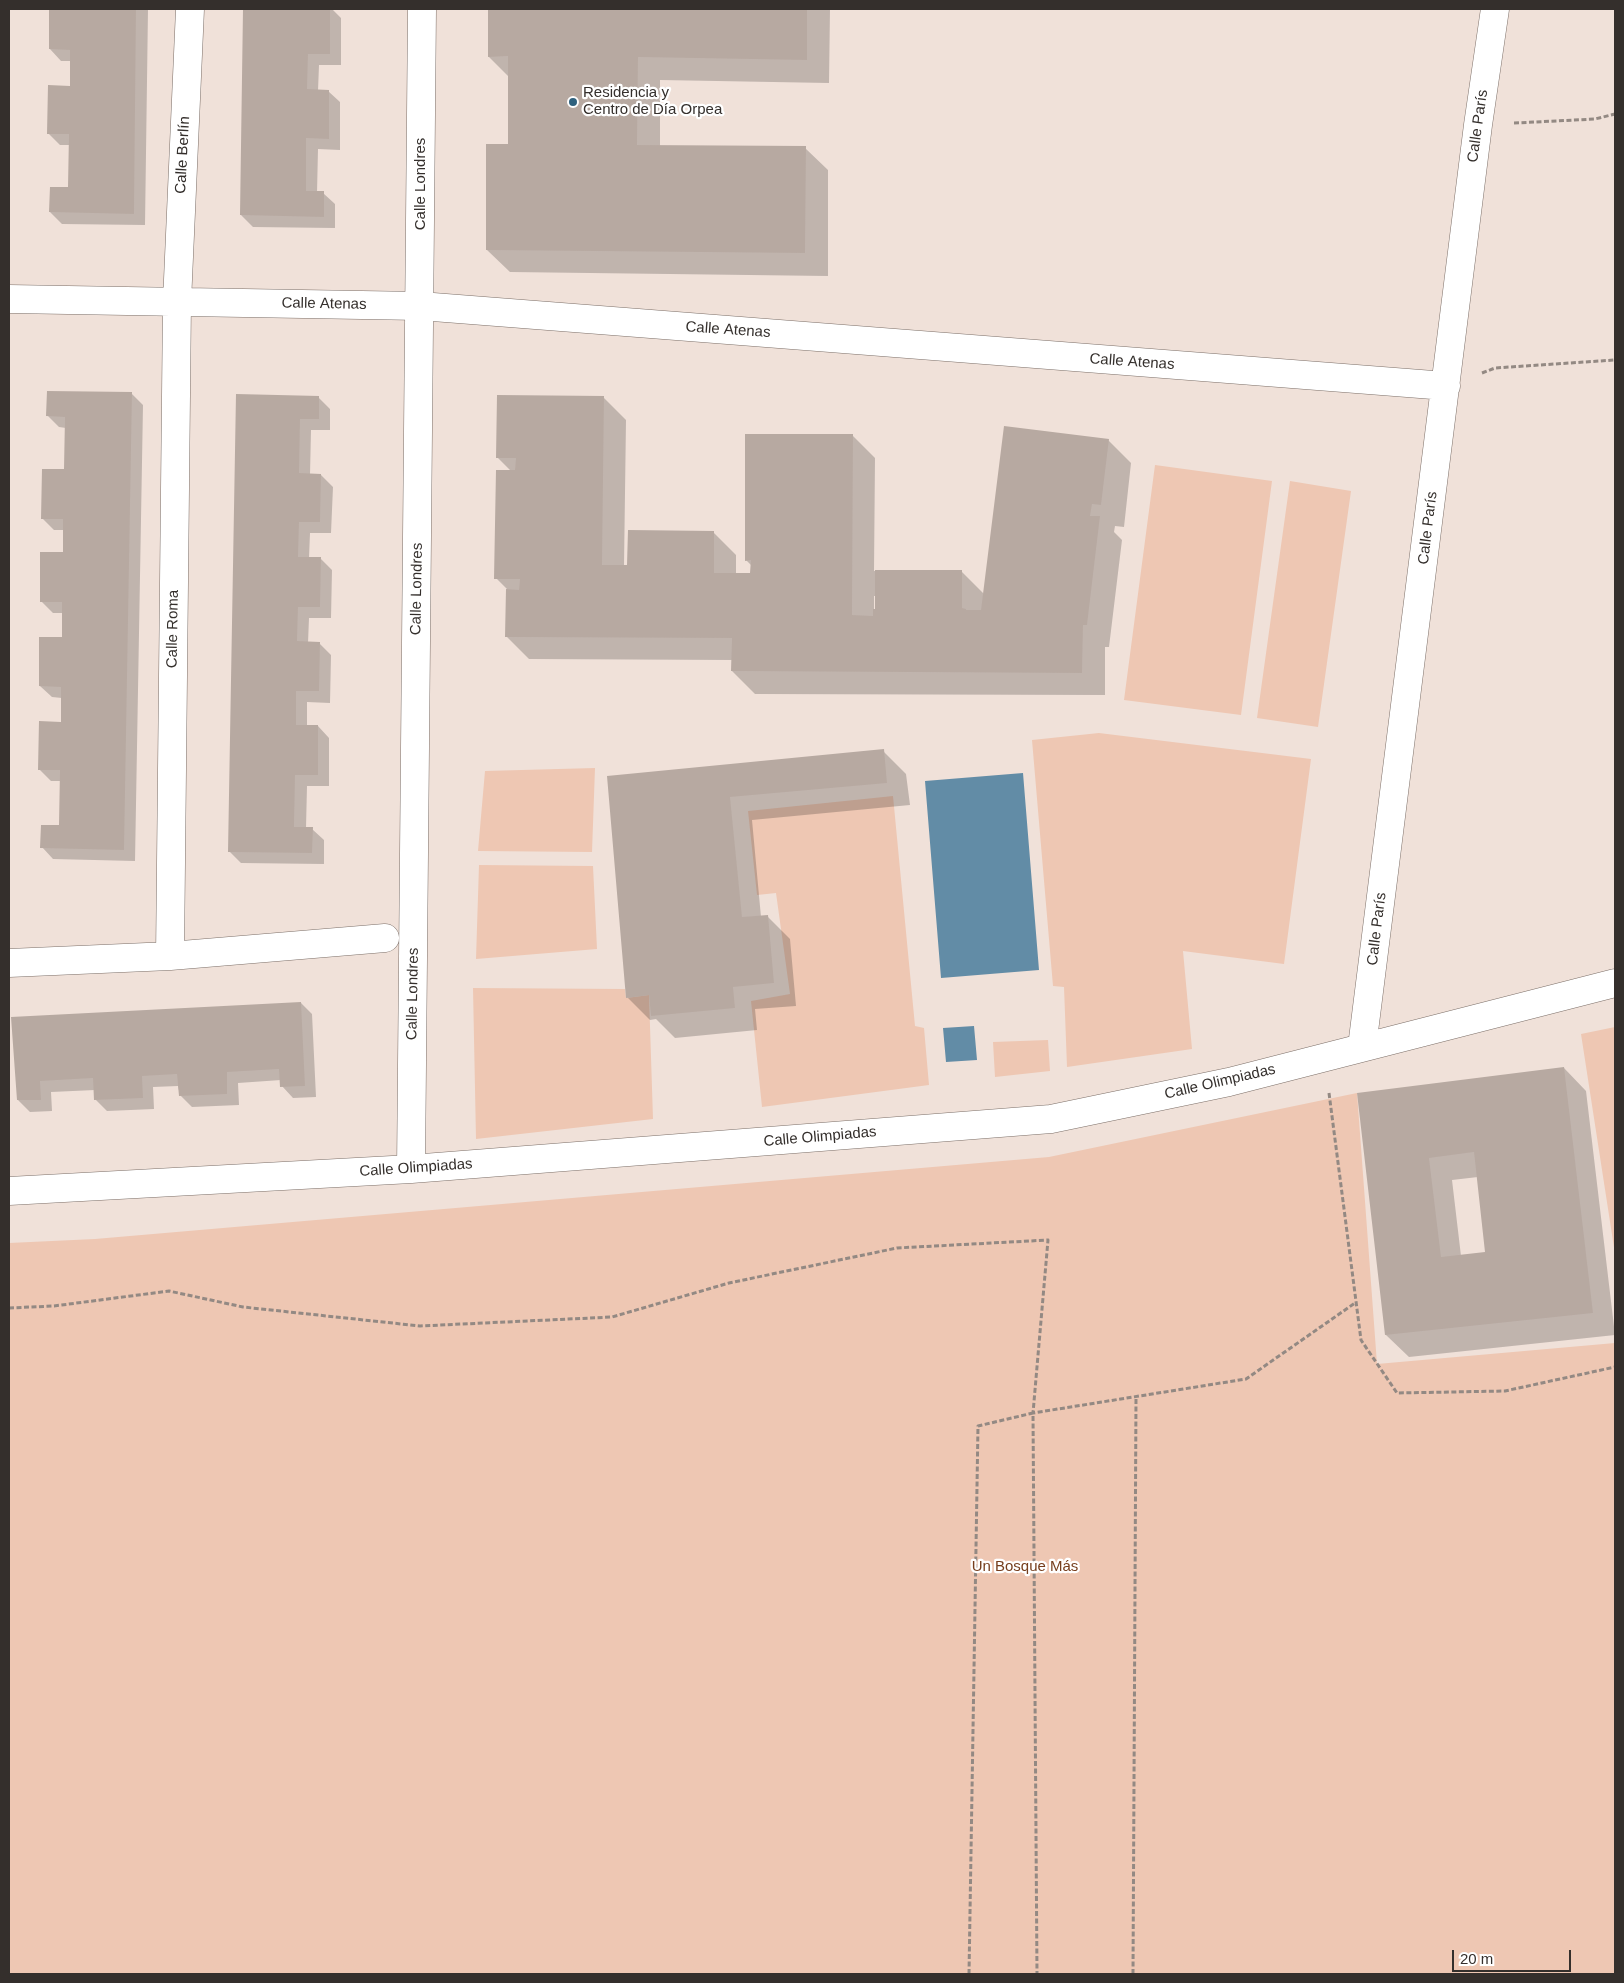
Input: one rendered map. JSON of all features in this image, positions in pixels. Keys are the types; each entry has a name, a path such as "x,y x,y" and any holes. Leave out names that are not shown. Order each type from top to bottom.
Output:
{"street":[{"name":"Calle Berlín","path":"177,302 190,9"},
{"name":"Calle Londres","path":"411,1169 422,9"},
{"name":"Calle París","path":"1362,1047 1478,125 1495,9"},
{"name":"Calle Atenas","path":"9,299 420,306 1446,386"},
{"name":"Calle Roma","path":"170,956 177,302"},
{"path":"9,963 170,956 385,938"},
{"name":"Calle Olimpiadas","path":"9,1191 411,1169 1051,1119 1229,1082 1615,983"}],"path":[{"path":"1478,125 1595,119 1615,114"},
{"path":"1446,386 1495,368 1615,360"},
{"path":"1326,1056 1361,1340 1397,1393 1505,1391 1615,1368"},
{"path":"9,1308 54,1306 169,1291 242,1307 420,1326 612,1317 729,1283 897,1248 1048,1240 1033,1413 1037,1974"},
{"path":"969,1974 978,1426 1033,1413 1246,1379 1355,1303"},
{"path":"1133,1974 1136,1397"}],"green space":[{"path":"1155,465 1272,481 1241,715 1124,700"},
{"path":"1290,481 1351,491 1318,727 1257,718"},
{"path":"1099,733 1311,759 1284,964 1183,951 1192,1049 1067,1067 1064,987 1053,986 1032,740"},
{"path":"595,768 592,852 478,851 485,771"},
{"path":"893,796 915,1026 924,1028 929,1085 762,1107 751,1001 790,994 776,893 757,895 748,811"},
{"path":"479,865 593,866 597,949 476,959"},
{"path":"473,988 625,989 626,998 649,995 653,1119 476,1139"},
{"path":"1615,1027 1615,1254 1581,1034"},
{"path":"1048,1040 1050,1071 995,1077 993,1042"},
{"name":"Un Bosque Más","path":"1357,1093 1377,1364 1615,1343 1615,1974 9,1974 9,1243 95,1239 1049,1157"}],"water":[{"path":"1023,773 1039,970 941,978 925,781"},
{"path":"974,1026 977,1060 946,1062 943,1028"}],"building":[{"path":"49,9 136,9 134,214 49,212 50,187 68,187 69,134 47,134 48,85 70,86 70,50 49,49"},
{"path":"243,9 330,9 330,54 308,54 307,89 329,90 329,139 306,138 306,191 324,191 324,217 240,215"},
{"name":"Residencia y Centro de Día Orpea","path":"488,9 807,9 807,60 638,57 637,145 806,146 805,253 486,250 486,144 508,144 508,56 488,57"},
{"path":"47,391 132,392 124,850 40,848 41,825 59,825 60,770 38,770 39,721 61,722 61,687 39,686 39,637 62,637 62,602 40,602 40,552 63,552 63,519 41,519 42,469 64,469 65,417 46,416"},
{"path":"236,394 319,396 319,419 300,419 299,473 321,474 320,522 299,522 298,557 321,557 320,607 298,607 297,641 320,642 319,691 296,691 296,725 318,725 318,775 295,775 294,827 313,827 312,853 228,852"},
{"path":"497,395 604,396 602,565 627,565 628,530 714,531 714,573 750,573 751,560 745,561 745,434 853,434 852,615 873,616 873,609 875,609 875,570 962,570 962,608 966,610 981,610 1004,426 1109,439 1101,505 1092,504 1090,516 1100,516 1087,625 1083,625 1082,673 731,671 732,638 505,637 506,589 519,590 520,579 494,579 496,470 515,470 516,458 496,458"},
{"path":"884,749 887,783 730,797 742,917 768,915 774,983 733,987 735,1008 651,1016 649,995 626,998 607,776"},
{"path":"301,1002 305,1086 280,1087 279,1069 227,1072 227,1094 179,1096 177,1074 142,1076 143,1098 94,1100 93,1078 40,1081 41,1100 17,1100 11,1017"},
{"path":"1564,1067 1593,1313 1385,1335 1357,1093","holes":["1474,1152 1485,1252 1441,1257 1429,1158"]}],"place":[{"name":"Residencia y Centro de Día Orpea","path":"573,102"}]}
